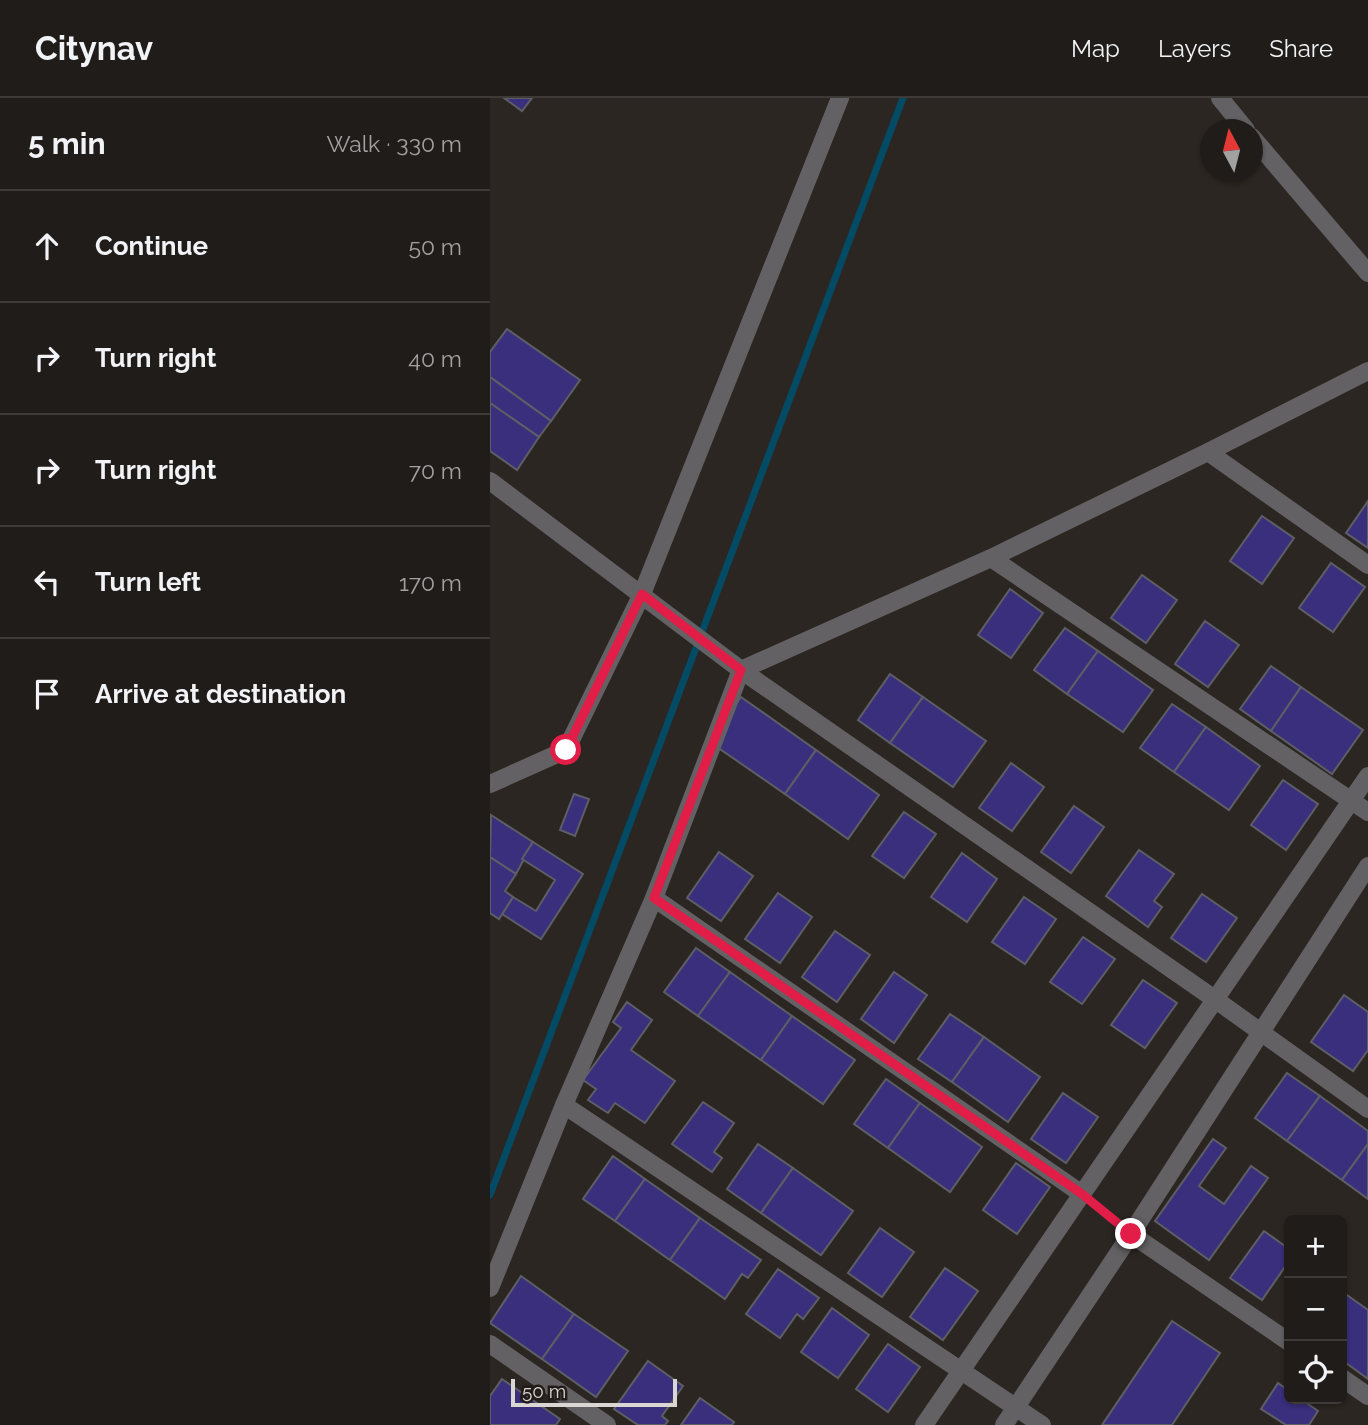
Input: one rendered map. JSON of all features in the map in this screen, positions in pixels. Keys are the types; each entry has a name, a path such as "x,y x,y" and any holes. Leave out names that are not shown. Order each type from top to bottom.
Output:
{"street":[{"path":"490,784 566,750 642,594 840,98"},
{"path":"1220,98 1238,119"},
{"path":"1263,150 1368,273"},
{"path":"490,1288 564,1105 654,898 741,670 991,558 1368,371"},
{"path":"1208,452 1368,565"},
{"path":"490,481 741,670 1216,1000 1368,1109"},
{"path":"991,558 1368,812"},
{"path":"924,1425 1368,776"},
{"path":"1004,1425 1131,1234 1368,866"},
{"path":"654,898 1082,1194"},
{"path":"564,1105 1042,1425"},
{"path":"1131,1234 1288,1341"},
{"path":"490,1344 607,1425"},
{"path":"1347,1381 1368,1396"}],"path":[{"path":"1082,1194 1131,1234"}],"building":[{"path":"504,98 532,98 522,111"},
{"path":"507,329 580,380 551,421 490,377 490,352"},
{"path":"490,377 551,421 539,437 490,403"},
{"path":"490,403 539,437 517,470 490,451"},
{"path":"1368,501 1368,548 1346,533"},
{"path":"1262,516 1294,538 1262,584 1230,561"},
{"path":"1331,563 1365,587 1333,632 1299,608"},
{"path":"1142,575 1177,600 1146,643 1111,618"},
{"path":"1010,589 1043,613 1011,658 978,635"},
{"path":"1205,621 1239,645 1208,687 1175,664"},
{"path":"1065,628 1098,651 1067,694 1034,670"},
{"path":"1098,651 1153,690 1123,732 1067,694"},
{"path":"1271,666 1301,687 1271,731 1240,709"},
{"path":"890,674 923,697 890,743 858,720"},
{"path":"1301,687 1363,730 1332,774 1271,731"},
{"path":"741,697 816,750 785,794 717,747 724,721"},
{"path":"923,697 986,741 953,787 890,743"},
{"path":"1172,704 1206,727 1174,772 1140,748"},
{"path":"1206,727 1260,766 1229,810 1174,772"},
{"path":"816,750 879,795 848,839 785,794"},
{"path":"1011,763 1044,787 1012,831 979,808"},
{"path":"1283,780 1318,804 1286,850 1251,825"},
{"path":"574,794 589,799 575,836 560,830"},
{"path":"1074,806 1104,827 1071,873 1041,852"},
{"path":"904,812 936,834 904,878 872,856"},
{"path":"491,815 533,842 516,874 490,857"},
{"path":"533,842 583,874 541,939 502,914 513,897 536,911 555,880 522,859"},
{"path":"1139,850 1174,874 1154,901 1162,907 1148,927 1106,896"},
{"path":"719,852 753,876 721,921 687,898"},
{"path":"962,853 997,879 967,922 931,897"},
{"path":"490,857 516,874 505,891 513,897 499,919 490,913"},
{"path":"778,893 812,917 780,963 745,939"},
{"path":"1202,894 1237,918 1206,962 1171,938"},
{"path":"1024,897 1056,919 1025,964 992,942"},
{"path":"835,931 870,955 837,1002 802,977"},
{"path":"1083,937 1115,959 1082,1004 1050,982"},
{"path":"696,948 730,972 698,1016 664,992"},
{"path":"730,972 792,1016 761,1060 698,1016"},
{"path":"894,972 927,995 894,1043 861,1019"},
{"path":"1143,980 1177,1003 1145,1048 1111,1025"},
{"path":"1344,995 1368,1012 1368,1050 1353,1071 1311,1042"},
{"path":"627,1002 652,1020 631,1050 675,1081 645,1123 615,1103 608,1113 588,1100 596,1089 583,1080 621,1028 613,1022"},
{"path":"950,1014 984,1037 952,1082 918,1059"},
{"path":"792,1016 855,1060 823,1104 761,1060"},
{"path":"984,1037 1040,1077 1008,1122 952,1082"},
{"path":"1287,1073 1320,1096 1287,1141 1255,1118"},
{"path":"886,1079 920,1103 888,1148 854,1124"},
{"path":"1063,1093 1098,1117 1066,1163 1031,1139"},
{"path":"1320,1096 1368,1131 1368,1144 1342,1180 1287,1141"},
{"path":"703,1102 734,1123 714,1152 722,1158 712,1172 672,1144"},
{"path":"920,1103 982,1147 950,1192 888,1148"},
{"path":"1213,1139 1226,1148 1199,1186 1224,1204 1251,1166 1268,1178 1209,1260 1155,1221"},
{"path":"758,1144 793,1168 761,1213 727,1189"},
{"path":"1368,1144 1368,1199 1342,1180"},
{"path":"613,1156 645,1179 615,1221 583,1199"},
{"path":"1016,1163 1050,1187 1017,1234 983,1210"},
{"path":"793,1168 853,1211 821,1255 761,1213"},
{"path":"645,1179 700,1218 670,1260 615,1221"},
{"path":"700,1218 761,1260 748,1278 742,1274 725,1299 670,1260"},
{"path":"880,1228 914,1252 882,1297 848,1273"},
{"path":"1264,1231 1284,1245 1284,1268 1262,1300 1230,1278"},
{"path":"945,1268 978,1291 943,1340 910,1317"},
{"path":"778,1269 819,1298 803,1319 797,1314 780,1338 746,1314"},
{"path":"521,1276 574,1314 542,1359 490,1323"},
{"path":"1347,1295 1368,1310 1368,1379 1347,1364"},
{"path":"832,1308 869,1335 838,1378 801,1352"},
{"path":"574,1314 628,1351 596,1397 542,1359"},
{"path":"1172,1321 1220,1353 1172,1425 1102,1425"},
{"path":"888,1344 920,1367 888,1412 856,1389"},
{"path":"648,1361 683,1386 662,1416 668,1421 665,1425 638,1425 614,1409"},
{"path":"502,1379 560,1419 556,1425 490,1425 490,1396"},
{"path":"1278,1383 1284,1387 1284,1404 1308,1404 1318,1411 1309,1425 1286,1425 1261,1409"},
{"path":"700,1398 734,1422 732,1425 681,1425"}],"waterway":[{"path":"490,1195 903,98"}],"route":[{"path":"566,750 642,594 741,670 654,898 1082,1194 1131,1234"}]}
